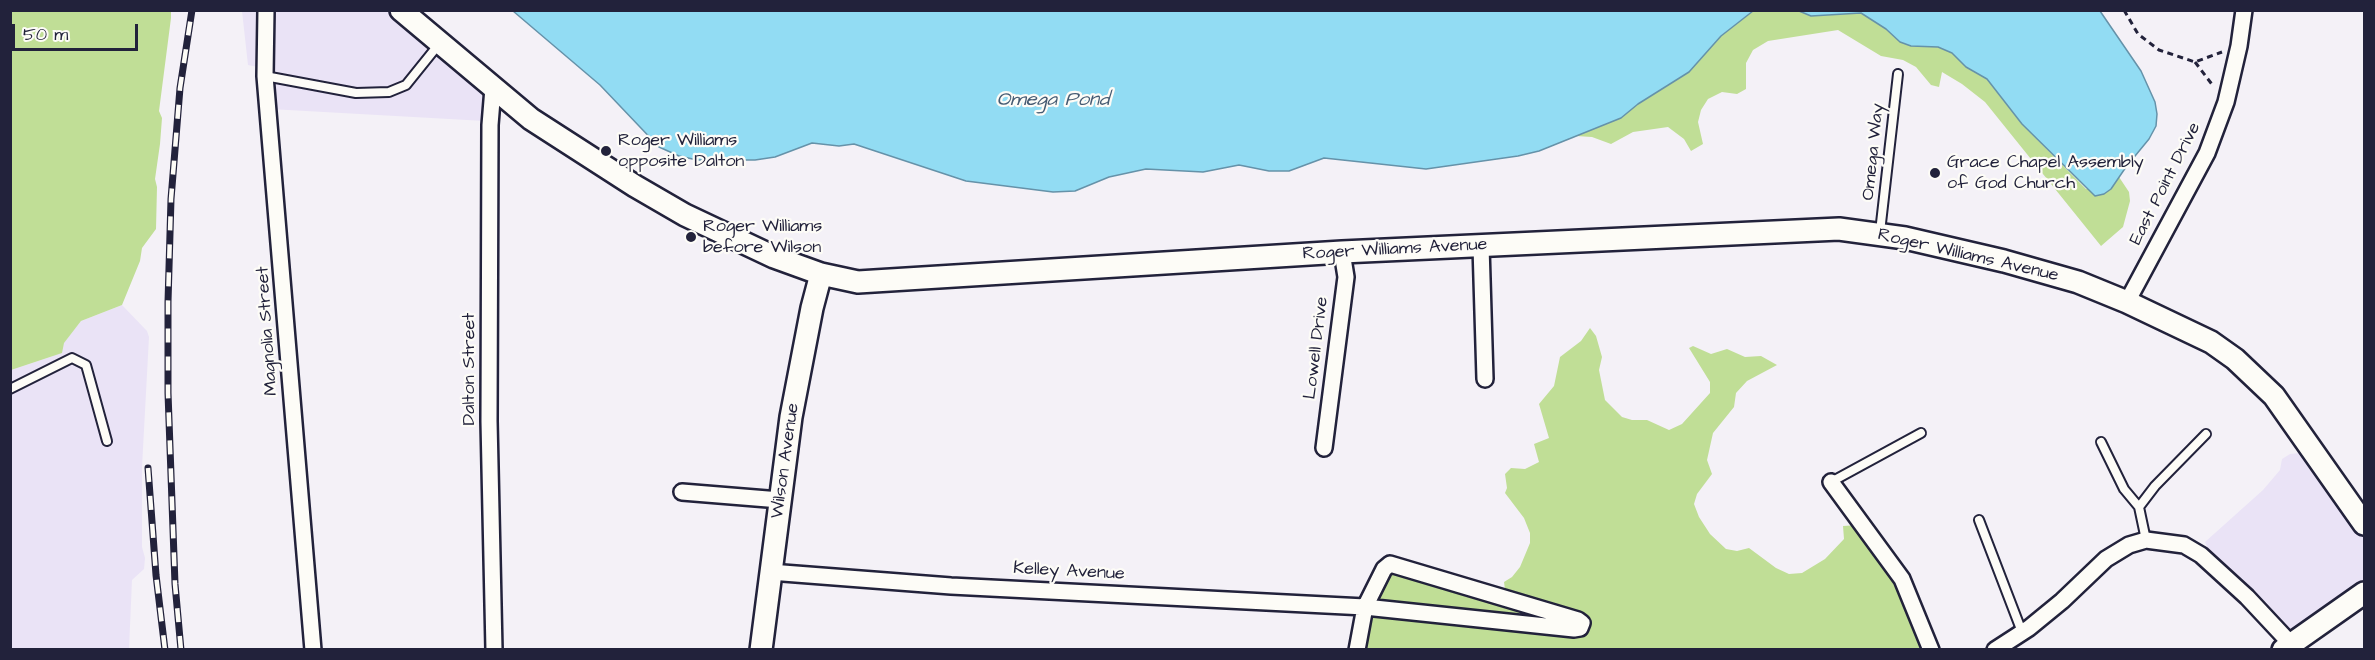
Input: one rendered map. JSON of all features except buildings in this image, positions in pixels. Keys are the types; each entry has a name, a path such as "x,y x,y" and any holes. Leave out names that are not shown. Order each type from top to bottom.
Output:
{"main road":[{"name":"Roger Williams Avenue","path":"401,10 493,88 551,133 685,215 774,257 821,274 858,282 1342,252 1839,229 1905,237 2015,264 2078,282 2127,302 2211,342 2259,380 2292,419 2364,524"},
{"name":"Wilson Avenue","path":"761,650 791,417 812,308 821,274"},
{"path":"2287,647 2364,593"}],"street":[{"name":"Magnolia Street","path":"266,10 265,76 313,650"},
{"name":"East Point Drive","path":"2127,302 2207,153 2226,102 2239,46 2244,10"},
{"name":"Dalton Street","path":"493,88 490,136 489,421 494,650"},
{"path":"1481,246 1485,379"},
{"name":"Lowell Drive","path":"1324,448 1346,277 1342,252"},
{"path":"1831,482 1902,579 1931,650"},
{"path":"682,492 780,500"},
{"path":"1995,650 2062,601 2106,559 2129,545 2146,540 2184,545 2201,555 2247,597 2287,647"},
{"name":"Kelley Avenue","path":"770,572 951,586 1365,607 1574,629 1580,628 1582,623 1390,564 1384,569 1365,607"},
{"path":"1357,650 1365,607"}],"lane":[{"path":"265,76 356,93 389,92 406,85 439,43"},
{"name":"Omega Way","path":"1880,234 1898,74"},
{"path":"10,389 72,358 86,365 107,441"},
{"path":"1831,482 1921,434"},
{"path":"2139,507 2155,486 2206,434"},
{"path":"2101,442 2124,489 2139,507 2146,540"},
{"path":"1979,520 2022,632"}],"path":[{"path":"2124,10 2138,34 2159,50 2195,62 2208,80"},
{"path":"2195,62 2215,55"}],"shaded area":[{"path":"242,11 399,11 486,92 485,121 270,109 267,69 248,65"},
{"path":"122,305 147,331 149,337 142,467 142,547 145,558 144,569 132,580 129,649 11,650 11,370 53,356 81,321"},
{"path":"2290,454 2307,454 2364,527 2364,587 2280,645 2213,559 2205,542 2263,490 2280,470 2282,459"}],"green space":[{"path":"11,10 171,10 171,18 159,111 162,118 155,179 157,187 156,229 142,248 140,261 122,305 81,321 64,343 62,353 11,370"},
{"path":"1753,11 1799,11 1825,15 1861,13 1886,29 1900,42 1911,46 1938,47 1952,53 1966,67 1987,79 2022,124 2086,189 2111,189 2119,177 2129,192 2130,201 2123,227 2101,246 1985,102 1942,72 1939,87 1931,85 1916,67 1903,60 1881,56 1838,30 1768,41 1753,50 1746,63 1746,89 1737,94 1722,92 1708,99 1701,110 1698,122 1703,144 1691,151 1684,139 1668,127 1633,132 1611,144 1592,137 1576,136 1621,118 1638,104 1689,72 1721,36"},
{"path":"1590,328 1596,336 1602,357 1599,370 1605,400 1622,417 1647,420 1669,430 1682,424 1710,393 1710,382 1689,348 1693,346 1711,354 1727,349 1745,357 1761,356 1777,365 1747,381 1736,393 1734,407 1713,433 1707,460 1712,474 1697,494 1694,504 1699,517 1710,534 1726,549 1737,551 1749,548 1776,568 1789,574 1802,573 1825,559 1844,539 1843,526 1858,525 1891,563 1925,650 1356,650 1366,611 1391,567 1506,597 1504,582 1512,577 1520,567 1530,543 1530,533 1524,518 1505,493 1507,488 1505,474 1511,468 1525,469 1539,462 1534,444 1549,438 1539,404 1554,386 1560,357 1581,341"}],"water":[{"name":"Omega Pond","path":"513,11 1753,11 1721,36 1689,72 1638,104 1621,118 1539,151 1426,169 1324,158 1289,171 1269,171 1239,165 1203,172 1146,169 1109,177 1075,191 1053,192 966,181 854,144 839,146 812,143 775,157 755,160 697,160 679,156 659,147 600,85"},
{"path":"1799,11 2100,11 2141,71 2155,102 2156,126 2149,139 2111,189 2095,196 2022,124 1987,79 1966,67 1952,53 1938,47 1911,46 1900,42 1886,29 1861,13 1811,16"}],"railway":[{"path":"181,650 175,584 168,393 168,302 171,199 180,88 192,10"},
{"path":"148,468 156,575 165,650"}],"place":[{"name":"Roger Williams opposite Dalton","path":"606,151"},
{"name":"Grace Chapel Assembly of God Church","path":"1935,173"},
{"name":"Roger Williams before Wilson","path":"691,237"}]}
